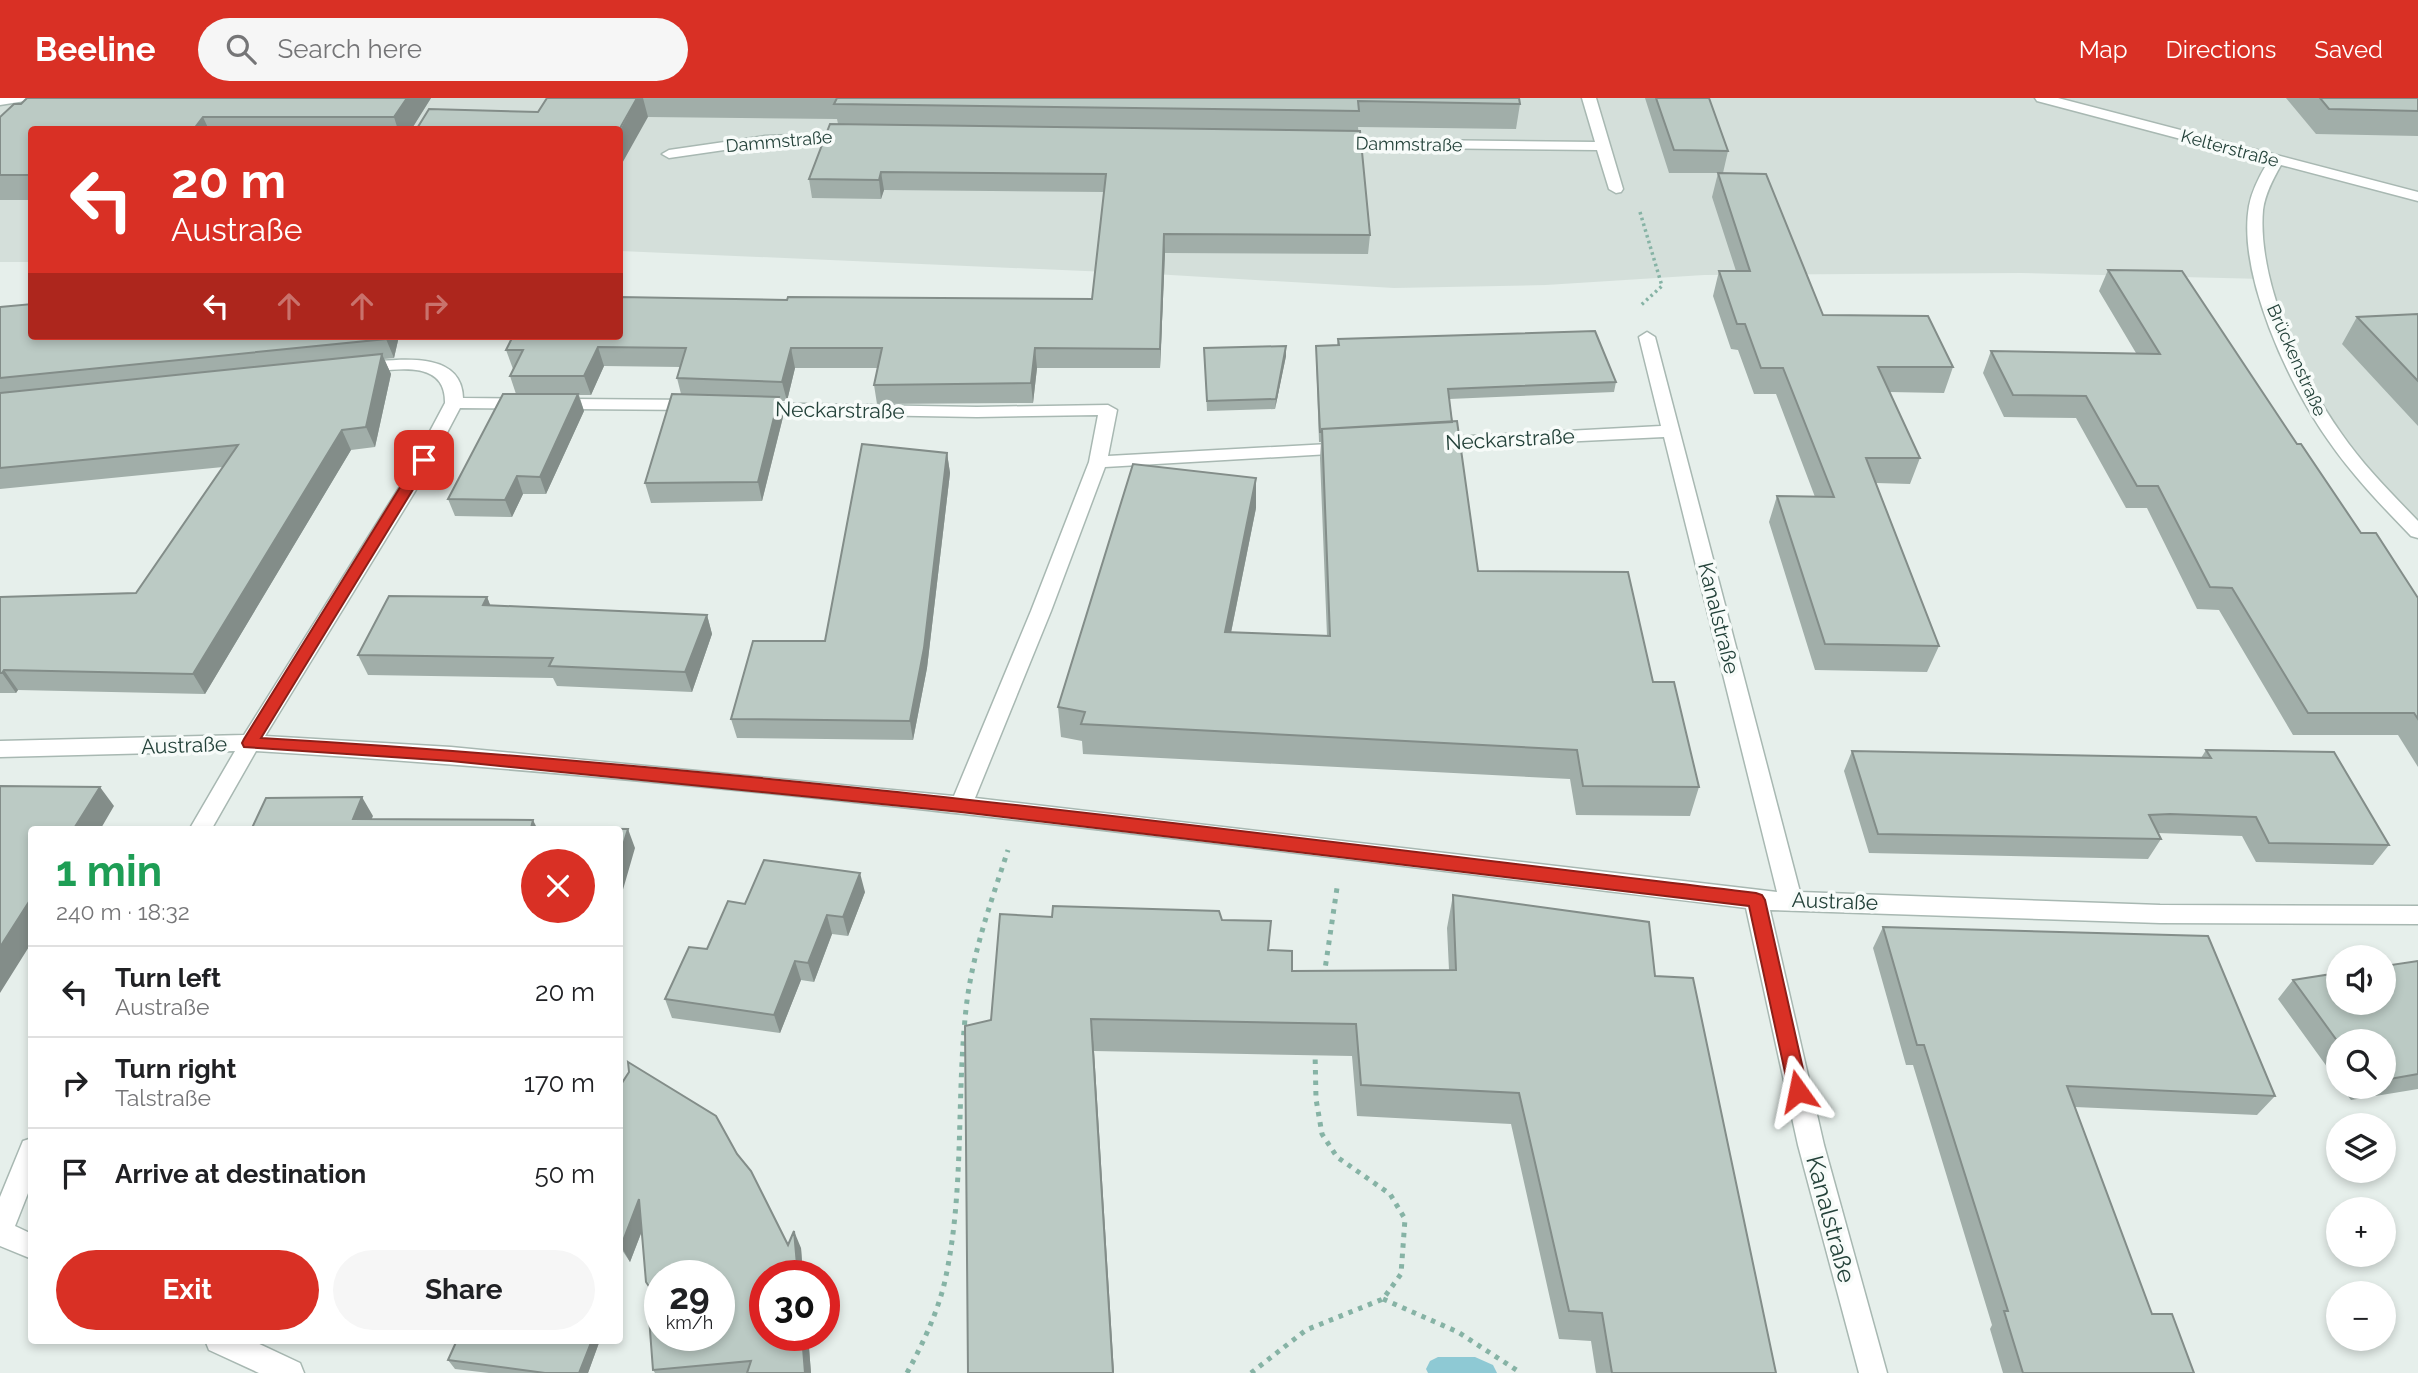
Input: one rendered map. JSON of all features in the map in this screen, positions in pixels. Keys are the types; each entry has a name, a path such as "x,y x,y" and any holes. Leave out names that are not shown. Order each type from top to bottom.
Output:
{"street":[{"path":"0,101 20,98"},
{"path":"1589,98 1616,189"},
{"name":"Kelterstraße","path":"2042,98 2418,197"},
{"name":"Dammstraße","path":"669,154 775,139 862,137"},
{"name":"Dammstraße","path":"1318,143 1604,146"},
{"name":"Brückenstraße","path":"2277,160 2260,191 2255,211 2258,251 2274,312 2303,382 2324,422 2386,499 2418,532"},
{"name":"Kanalstraße","path":"1647,337 1790,899"},
{"path":"202,826 250,743 413,480 454,404 454,389 447,375 428,366 402,365 346,370"},
{"path":"454,404 534,402 709,406"},
{"name":"Neckarstraße","path":"735,407 924,412 1108,410 1098,463 1041,611 961,805"},
{"name":"Neckarstraße","path":"1417,444 1671,431"},
{"path":"1098,463 1364,447"},
{"name":"Austraße","path":"0,749 250,743 451,755 961,805 1756,900 1790,899 2160,914 2418,915"},
{"name":"Kanalstraße","path":"1756,900 1811,1145 1873,1373"},
{"path":"28,1159 0,1232 28,1245"},
{"path":"228,1344 290,1373"}],"path":[{"path":"1616,189 1636,199 1662,286 1633,315 1633,323 1647,337"},
{"path":"908,1373 929,1333 943,1292 956,1211 963,1054 971,972 979,938 1021,812"},
{"path":"1323,983 1343,849"},
{"path":"1251,1373 1306,1330 1383,1299 1401,1274 1405,1219 1390,1194 1337,1157 1322,1134 1316,1099 1316,1042"},
{"path":"1383,1299 1458,1332 1521,1373"}],"shaded area":[{"path":"0,98 2418,98 2418,532 2324,422 2263,279 2021,273 1704,275 1546,285 1394,288 1154,274 623,251 623,126 28,126 28,262 0,262"}],"building":[{"path":"27,98 407,98 394,117 203,117 196,126 28,126 28,175 0,175 0,117 14,104 21,104"},
{"path":"547,98 637,98 621,126 418,126 429,109 538,112"},
{"path":"837,98 1519,98 1520,104 1358,101 1359,111 834,104"},
{"path":"1656,98 1709,98 1728,151 1674,150"},
{"path":"2320,98 2418,98 2418,111 2329,109"},
{"path":"830,124 1360,131 1370,235 1164,234 1160,349 1035,348 1031,383 874,385 882,348 791,348 782,382 677,378 686,348 598,347 584,376 510,376 523,350 506,350 511,340 623,340 623,297 787,300 788,297 1092,299 1106,174 881,172 879,180 809,179"},
{"path":"1718,173 1766,174 1823,315 1928,316 1953,367 1878,367 1920,458 1866,458 1939,646 1825,644 1777,496 1834,497 1783,368 1761,368 1745,324 1737,324 1719,271 1750,271"},
{"path":"2108,270 2182,271 2297,444 2301,444 2361,533 2376,533 2418,598 2418,719 2414,713 2308,713 2232,588 2210,587 2158,486 2137,486 2086,396 2013,395 1991,351 2160,354"},
{"path":"28,304 28,340 376,340 0,378 0,307"},
{"path":"2418,314 2418,381 2357,317"},
{"path":"1595,331 1616,382 1448,389 1452,422 1322,429 1320,432 1316,346 1339,345 1338,339"},
{"path":"1286,346 1276,399 1207,401 1204,348"},
{"path":"382,354 366,427 342,430 193,674 4,670 0,673 0,597 136,593 238,445 0,468 0,393"},
{"path":"503,394 578,394 540,477 517,476 505,500 448,499"},
{"path":"672,394 779,397 758,482 645,483"},
{"path":"1457,421 1478,571 1628,572 1653,682 1674,682 1699,787 1583,786 1577,750 1081,724 1085,712 1058,707 1133,464 1256,478 1225,632 1330,636 1322,429"},
{"path":"862,444 947,453 924,648 910,721 731,719 753,641 825,641"},
{"path":"389,596 487,597 483,605 707,615 685,672 549,666 553,658 358,655"},
{"path":"2206,750 2334,752 2389,845 2269,843 2256,817 2170,814 2149,815 2161,839 1878,834 1852,751 2211,758"},
{"path":"0,786 100,787 76,826 28,826 28,903 0,947"},
{"path":"362,797 353,819 533,820 532,826 253,826 266,798"},
{"path":"623,829 628,829 623,845"},
{"path":"764,860 860,873 843,917 827,915 808,963 795,961 774,1015 665,999 689,947 707,949 728,901 745,904"},
{"path":"1453,895 1649,922 1655,976 1693,978 1776,1373 1612,1373 1602,1313 1569,1311 1519,1093 1361,1085 1356,1024 1091,1019 1113,1373 968,1373 965,1026 991,1020 1000,914 1052,917 1053,906 1219,911 1222,920 1271,921 1268,950 1292,951 1292,971 1456,970"},
{"path":"1883,927 2208,936 2275,1096 2067,1086 2152,1314 2172,1314 2194,1373 2023,1373 2004,1311 2008,1311 1924,1045 1917,1045"},
{"path":"2418,961 2418,1074 2396,1078 2396,1029 2329,1029 2293,980 2326,975 2326,1015 2396,1015 2396,964"},
{"path":"628,1062 716,1116 737,1154 751,1171 788,1245 794,1231 797,1260 749,1260 749,1351 803,1351 805,1373 747,1373 751,1361 653,1370 652,1351 735,1351 735,1260 644,1260 639,1199 623,1241 623,1081 629,1072"},
{"path":"455,1344 590,1344 579,1373 545,1373 448,1360"}],"waterway":[{"path":"1438,1369 1475,1369 1485,1373"}],"route":[{"path":"424,460 250,743 451,755 961,805 1756,900 1798,1091"}]}
